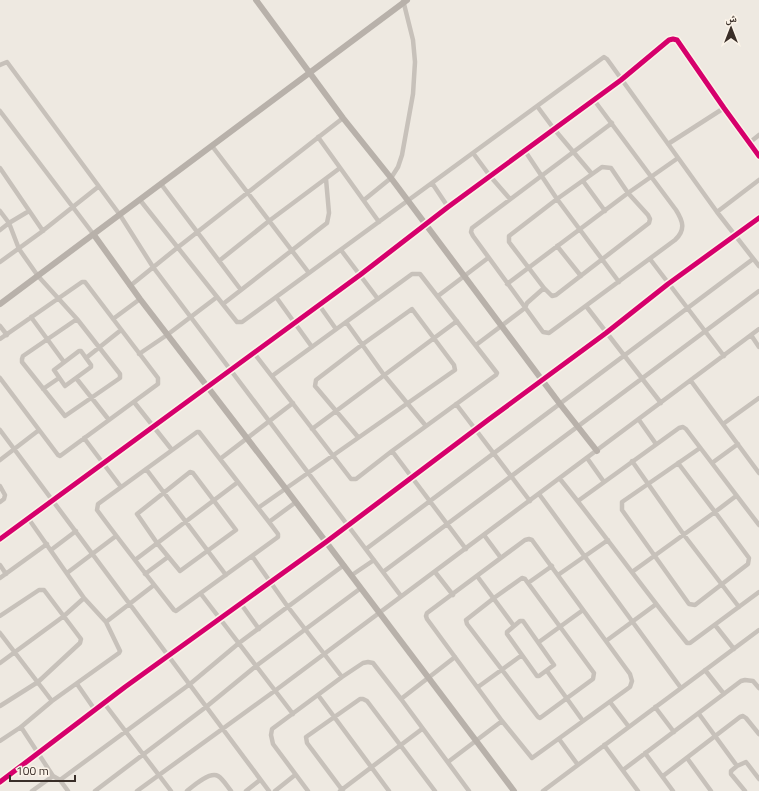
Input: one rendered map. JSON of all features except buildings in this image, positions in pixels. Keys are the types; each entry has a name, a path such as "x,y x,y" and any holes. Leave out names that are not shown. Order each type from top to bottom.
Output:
{"street":[{"path":"256,0 342,118 391,178 560,404 597,451"},
{"path":"0,304 404,1 413,40 416,62 413,94 402,155 398,167 391,178 364,200"},
{"path":"0,539 360,275 448,207 621,80 669,40 677,40 759,156"},
{"path":"140,200 237,322 240,322 341,250 602,58 606,58 717,212 759,266"},
{"path":"0,65 7,62 120,215 153,267 401,596"},
{"path":"594,100 612,123 652,176 676,210 683,223 683,227 678,237 650,259 546,334 488,258 473,236 471,232 472,228 612,123"},
{"path":"537,106 554,129 592,174"},
{"path":"668,144 724,108"},
{"path":"0,111 74,206 130,286 167,335 352,575 514,791"},
{"path":"130,286 342,118"},
{"path":"749,143 759,136"},
{"path":"318,137 379,222"},
{"path":"212,146 309,273"},
{"path":"525,151 557,199 619,282"},
{"path":"473,153 510,199"},
{"path":"507,284 579,229 678,158"},
{"path":"602,167 611,168 628,193 648,215 650,219 649,223 581,276 552,296 528,268 509,242 509,236 592,174 602,167"},
{"path":"0,168 43,231"},
{"path":"219,261 269,221 340,168"},
{"path":"223,304 327,223 329,213 326,179"},
{"path":"717,212 759,180"},
{"path":"583,181 605,211"},
{"path":"432,183 448,207"},
{"path":"161,184 241,290"},
{"path":"0,262 43,231 98,187"},
{"path":"0,211 9,223 19,249 38,276 77,319 121,376 65,416 43,389 22,359 23,356 77,319"},
{"path":"0,230 29,211"},
{"path":"0,782 104,703 348,526 475,429 606,333 668,284 759,218"},
{"path":"557,246 581,276"},
{"path":"341,250 378,299"},
{"path":"438,296 488,258"},
{"path":"650,259 724,356"},
{"path":"366,549 753,259"},
{"path":"254,353 351,479 356,479 496,374 496,370 420,274 416,273 412,274 272,376"},
{"path":"0,339 82,282 85,282 158,378 159,382 60,456 0,379"},
{"path":"476,345 525,308 527,303 544,288"},
{"path":"383,572 759,291"},
{"path":"139,354 217,297"},
{"path":"276,297 312,347"},
{"path":"113,319 140,299"},
{"path":"319,305 336,329"},
{"path":"586,306 661,403"},
{"path":"258,508 455,370 454,366 412,309 362,344 316,380 316,386 358,437"},
{"path":"31,317 64,362"},
{"path":"312,429 457,321"},
{"path":"346,322 384,375 426,426"},
{"path":"0,326 7,334"},
{"path":"86,358 121,330"},
{"path":"137,791 276,690 759,330"},
{"path":"751,335 759,347"},
{"path":"80,351 91,367 65,386 54,370 64,362 80,351"},
{"path":"43,389 59,378"},
{"path":"76,378 109,420"},
{"path":"691,381 759,473"},
{"path":"723,424 759,398"},
{"path":"134,402 172,450"},
{"path":"220,459 293,403"},
{"path":"456,404 530,501"},
{"path":"638,420 656,444"},
{"path":"578,501 656,444 679,428 683,427 759,526"},
{"path":"0,430 269,791"},
{"path":"0,460 39,430"},
{"path":"199,432 278,534 277,538 176,611 145,574 97,510 98,504 172,450 199,432"},
{"path":"84,438 121,487"},
{"path":"712,463 738,444"},
{"path":"678,463 750,561 722,585 695,605 689,604 622,510 621,506 622,502 678,463 700,448"},
{"path":"392,451 466,549"},
{"path":"587,458 604,482"},
{"path":"632,461 684,534 739,607"},
{"path":"146,469 226,575"},
{"path":"191,472 236,530 182,571 179,571 137,514 163,492 191,472"},
{"path":"560,479 608,540 655,605 687,643 690,643 716,625 759,592"},
{"path":"135,560 238,482"},
{"path":"0,486 5,495 4,499 0,502"},
{"path":"539,494 681,688"},
{"path":"632,572 736,496"},
{"path":"269,522 296,502"},
{"path":"0,741 21,727 52,701 119,653 119,649 106,622 84,598 28,518"},
{"path":"51,550 76,531"},
{"path":"484,535 501,558"},
{"path":"67,573 116,536"},
{"path":"525,540 532,540 630,674 632,681 630,687 532,758 502,721 427,620 426,616 501,558 525,540"},
{"path":"558,575 608,540"},
{"path":"0,578 47,544"},
{"path":"252,556 288,607 342,677"},
{"path":"145,574 168,557"},
{"path":"352,575 374,560"},
{"path":"60,780 190,684 239,643 344,565"},
{"path":"0,566 6,574"},
{"path":"528,583 552,566"},
{"path":"435,572 453,595"},
{"path":"477,576 514,626"},
{"path":"520,579 525,579 528,583 594,673 593,680 542,717 538,717 501,671 467,624 466,620 520,579"},
{"path":"106,622 154,585"},
{"path":"95,791 206,707 256,666 361,588"},
{"path":"0,616 41,590 44,590 81,639 81,641 38,682 0,706"},
{"path":"201,594 293,714"},
{"path":"0,663 64,616 84,598"},
{"path":"241,604 259,628"},
{"path":"606,641 655,605"},
{"path":"539,642 583,610"},
{"path":"520,621 523,621 554,665 539,676 537,676 507,634 507,632 514,626 520,621"},
{"path":"716,625 734,649"},
{"path":"543,791 759,631"},
{"path":"0,633 52,701"},
{"path":"478,687 522,655"},
{"path":"401,699 455,657"},
{"path":"308,791 273,744 271,735 272,729 342,677 363,663 368,662 372,663 401,699 469,791"},
{"path":"705,670 724,694"},
{"path":"547,671 583,721"},
{"path":"622,770 745,680 753,681 759,688"},
{"path":"76,684 95,710"},
{"path":"318,695 389,791"},
{"path":"422,729 401,745 371,767 341,790 306,740 306,737 360,699 364,699 401,745 435,791"},
{"path":"610,702 629,727"},
{"path":"104,703 171,791"},
{"path":"655,707 674,732"},
{"path":"699,714 737,766"},
{"path":"663,776 740,717 744,716 759,734"},
{"path":"448,762 502,721"},
{"path":"21,727 53,776 60,780 68,791"},
{"path":"559,739 578,765"},
{"path":"604,745 638,791"},
{"path":"645,753 673,791"},
{"path":"687,758 711,791"},
{"path":"745,791 731,774 731,771 744,762 748,763 759,779"},
{"path":"187,791 208,776 214,774 218,775 231,791"},
{"path":"275,791 295,775"},
{"path":"33,790 53,776"},
{"path":"246,791 260,780"}],"cycle path":[{"path":"0,539 360,275 448,207 621,80 669,40 677,40 759,156"},
{"path":"0,782 125,687 326,542 606,333 668,284 759,218"}]}
